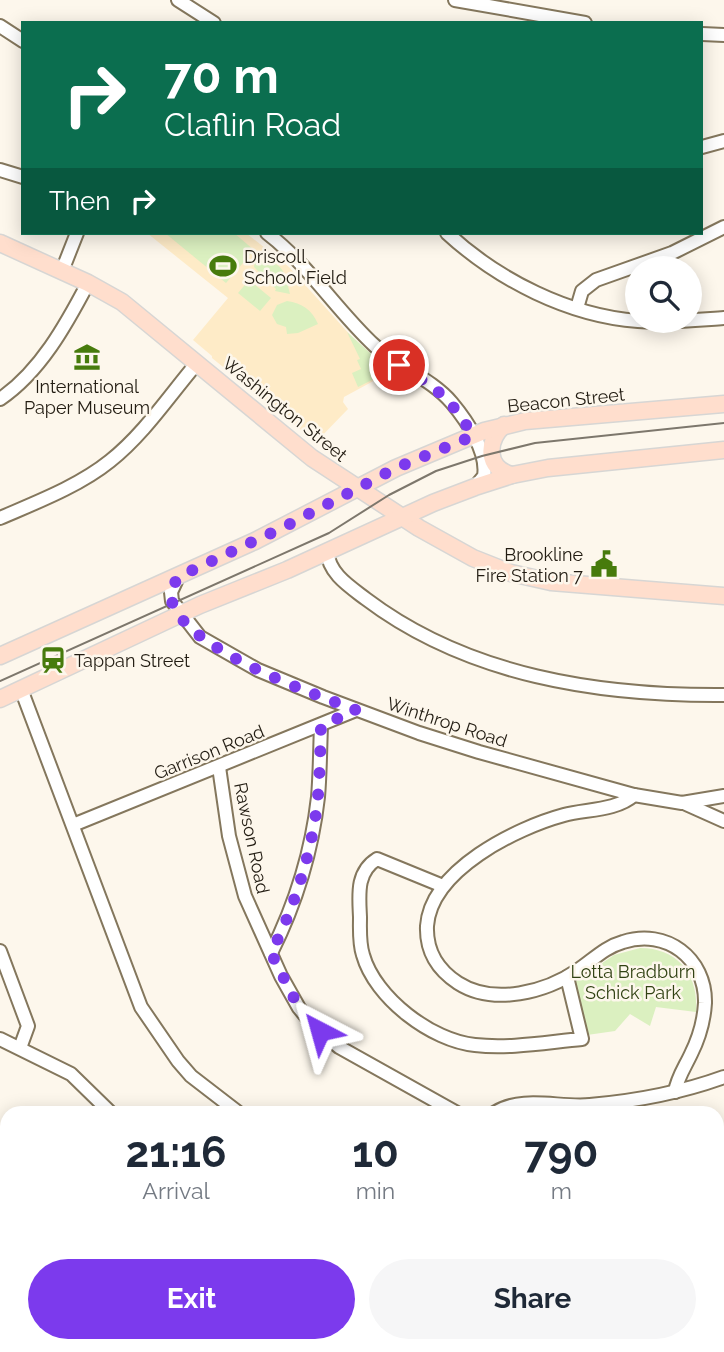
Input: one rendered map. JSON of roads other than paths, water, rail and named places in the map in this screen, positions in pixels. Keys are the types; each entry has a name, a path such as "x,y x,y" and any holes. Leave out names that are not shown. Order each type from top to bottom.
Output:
{"main road":[{"name":"Washington Street","path":"0,243 88,283 122,302 293,443 402,517 473,558 526,576 568,584 724,596"},
{"name":"Beacon Street","path":"0,656 284,527 410,462 504,425 724,404"},
{"path":"504,425 492,439 491,449 497,467 512,475"},
{"path":"0,699 181,614 475,487 512,475 567,465 724,450"}],"street":[{"path":"178,0 211,21"},
{"path":"455,0 574,21"},
{"path":"0,26 21,40"},
{"path":"703,34 724,34"},
{"path":"703,147 724,141"},
{"path":"0,170 21,176"},
{"path":"577,308 582,291 596,280 672,253 724,228"},
{"path":"62,271 77,235"},
{"path":"269,235 310,271 375,346 449,400 473,436 485,466 482,480 475,487"},
{"path":"450,235 498,271 542,295 601,316 638,321 724,318"},
{"path":"0,399 25,379 40,360 88,283"},
{"path":"0,518 42,500 110,461 136,436 197,363"},
{"path":"327,551 332,570 381,611 421,635 471,656 528,676 599,689 665,696 724,695"},
{"path":"178,577 171,596 181,614"},
{"name":"Winthrop Road","path":"181,614 200,637 218,649 283,681 356,710 479,752 634,795 682,803 724,796"},
{"path":"21,689 141,1007 191,1076 230,1106"},
{"name":"Garrison Road","path":"73,825 356,710"},
{"path":"271,953 292,905 313,831 319,789 321,726"},
{"name":"Rawson Road","path":"219,767 226,819 242,887 252,915 299,1008 327,1038 345,1051 444,1106"},
{"path":"634,795 618,804 559,816 515,834 464,866 443,886 430,911 427,933 434,959 451,978 469,988 491,994 539,989 566,977 612,946 635,939 653,939 668,943 689,957 701,978 705,1007 696,1043 679,1078 675,1093"},
{"path":"682,803 724,821"},
{"path":"443,886 377,859 367,866 360,880 362,953 383,990 413,1020 450,1040 475,1045 583,1039 566,977"},
{"path":"0,951 28,1026 20,1048"},
{"path":"0,1039 74,1076 104,1106"},
{"path":"508,1106 519,1103 587,1105 675,1093 724,1077"}],"tram line":[{"path":"0,681 329,533 389,495 436,471 535,443 724,423"}],"place":[{"name":"Driscoll School Field","path":"223,266"},
{"name":"International Paper Museum","path":"87,357"},
{"name":"Brookline Fire Station 7","path":"604,564"},
{"name":"Tappan Street","path":"53,660"}],"park label":[{"name":"Lotta Bradburn Schick Park","path":"633,981"}]}
